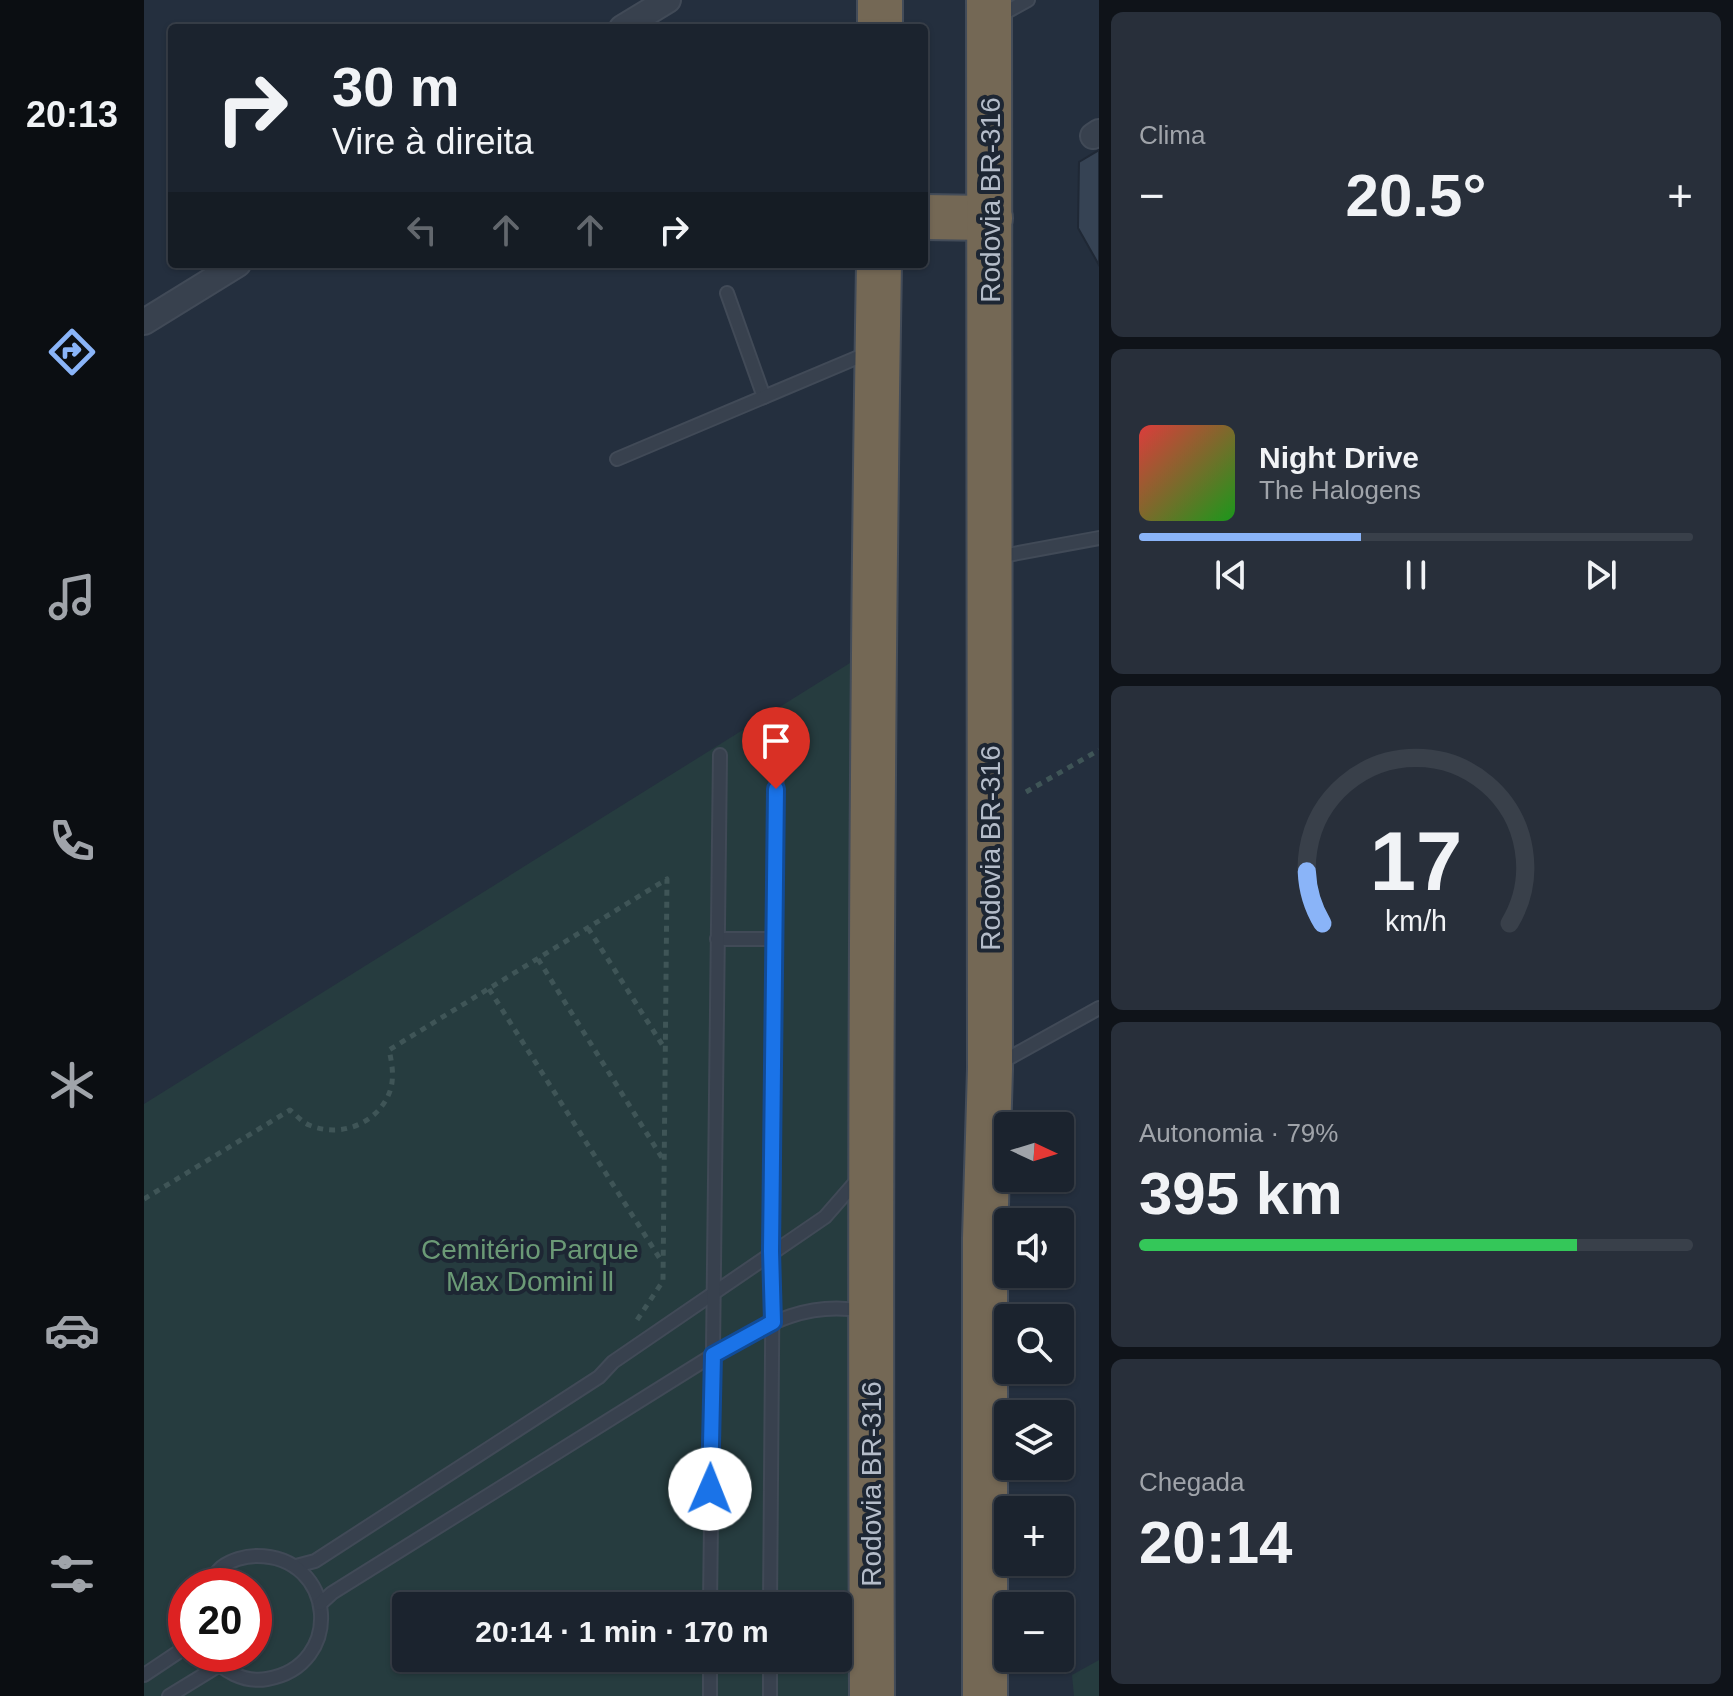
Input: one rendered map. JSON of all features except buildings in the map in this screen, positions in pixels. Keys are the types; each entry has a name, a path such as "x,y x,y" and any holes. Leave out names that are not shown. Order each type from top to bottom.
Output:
{"highway":[{"path":"880,0 880,24"},
{"name":"Rodovia BR-316","path":"985,1696 985,1238 990,1069 989,11"},
{"path":"928,217 990,218"},
{"name":"Rodovia BR-316","path":"872,1696 870,1312 879,268"}],"street":[{"path":"629,24 668,0"},
{"path":"144,322 232,268"}],"lane":[{"path":"989,11 1028,0"},
{"path":"727,293 764,397"},
{"path":"617,459 878,348"},
{"path":"990,558 1099,538"},
{"path":"770,1592 777,729"},
{"path":"710,1592 720,755"},
{"path":"717,939 775,939"},
{"path":"990,1069 1099,1008"},
{"path":"296,1566 315,1561 599,1377 613,1362 771,1251 825,1217 872,1163"},
{"path":"320,1604 332,1593 713,1355 773,1322 807,1310 840,1307 870,1312"},
{"path":"221,1568 246,1556 272,1556 296,1566 312,1583 320,1604 321,1627 315,1648 301,1665 282,1677 259,1681 229,1672"},
{"path":"144,1675 168,1659"},
{"path":"169,1696 208,1672"},
{"path":"710,1672 710,1696"},
{"path":"770,1672 770,1696"}],"path":[{"path":"990,812 1099,750"},
{"path":"144,1199 290,1110 308,1125 330,1131 353,1128 373,1116 385,1103 391,1086 393,1068 389,1050 667,879 663,1281 613,1362"},
{"path":"588,928 665,1050"},
{"path":"538,959 664,1161"},
{"path":"489,989 663,1263"}],"green space":[{"name":"Cemitério Parque Max Domini ll","path":"874,648 872,1696 144,1696 144,1104"},
{"path":"1099,1660 1099,1696 1074,1696 1072,1675"}],"route":[{"path":"710,1489 713,1355 773,1322 776,789"}]}
